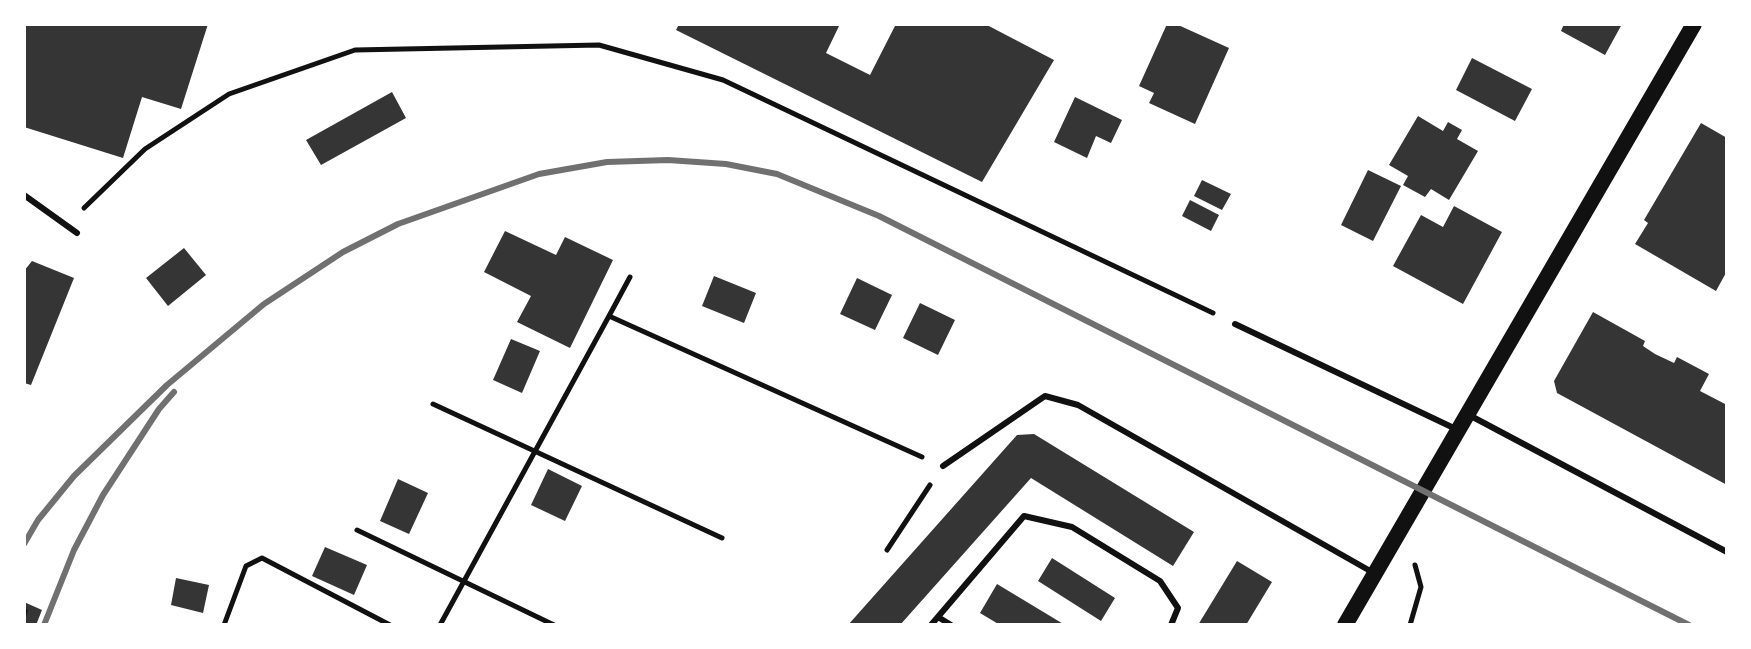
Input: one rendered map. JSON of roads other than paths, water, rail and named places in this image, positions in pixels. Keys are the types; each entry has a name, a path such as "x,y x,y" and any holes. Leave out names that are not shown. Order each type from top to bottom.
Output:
{"main road":[{"path":"1345,625 1694,24"}],"lane":[{"path":"24,195 77,233"},
{"path":"1235,324 1458,430"},
{"path":"943,466 1045,396 1078,405 1375,574"},
{"path":"1466,414 1727,552"},
{"path":"931,625 1024,516 1072,527 1160,581 1178,608 1171,625"},
{"path":"938,617 951,625"}],"railway":[{"path":"24,544 38,520 74,476 167,385 264,304 343,252 398,224 539,174 607,162 668,160 726,164 777,174 879,216 1689,625"},
{"path":"44,625 74,550 103,495 159,409 174,392"}]}
